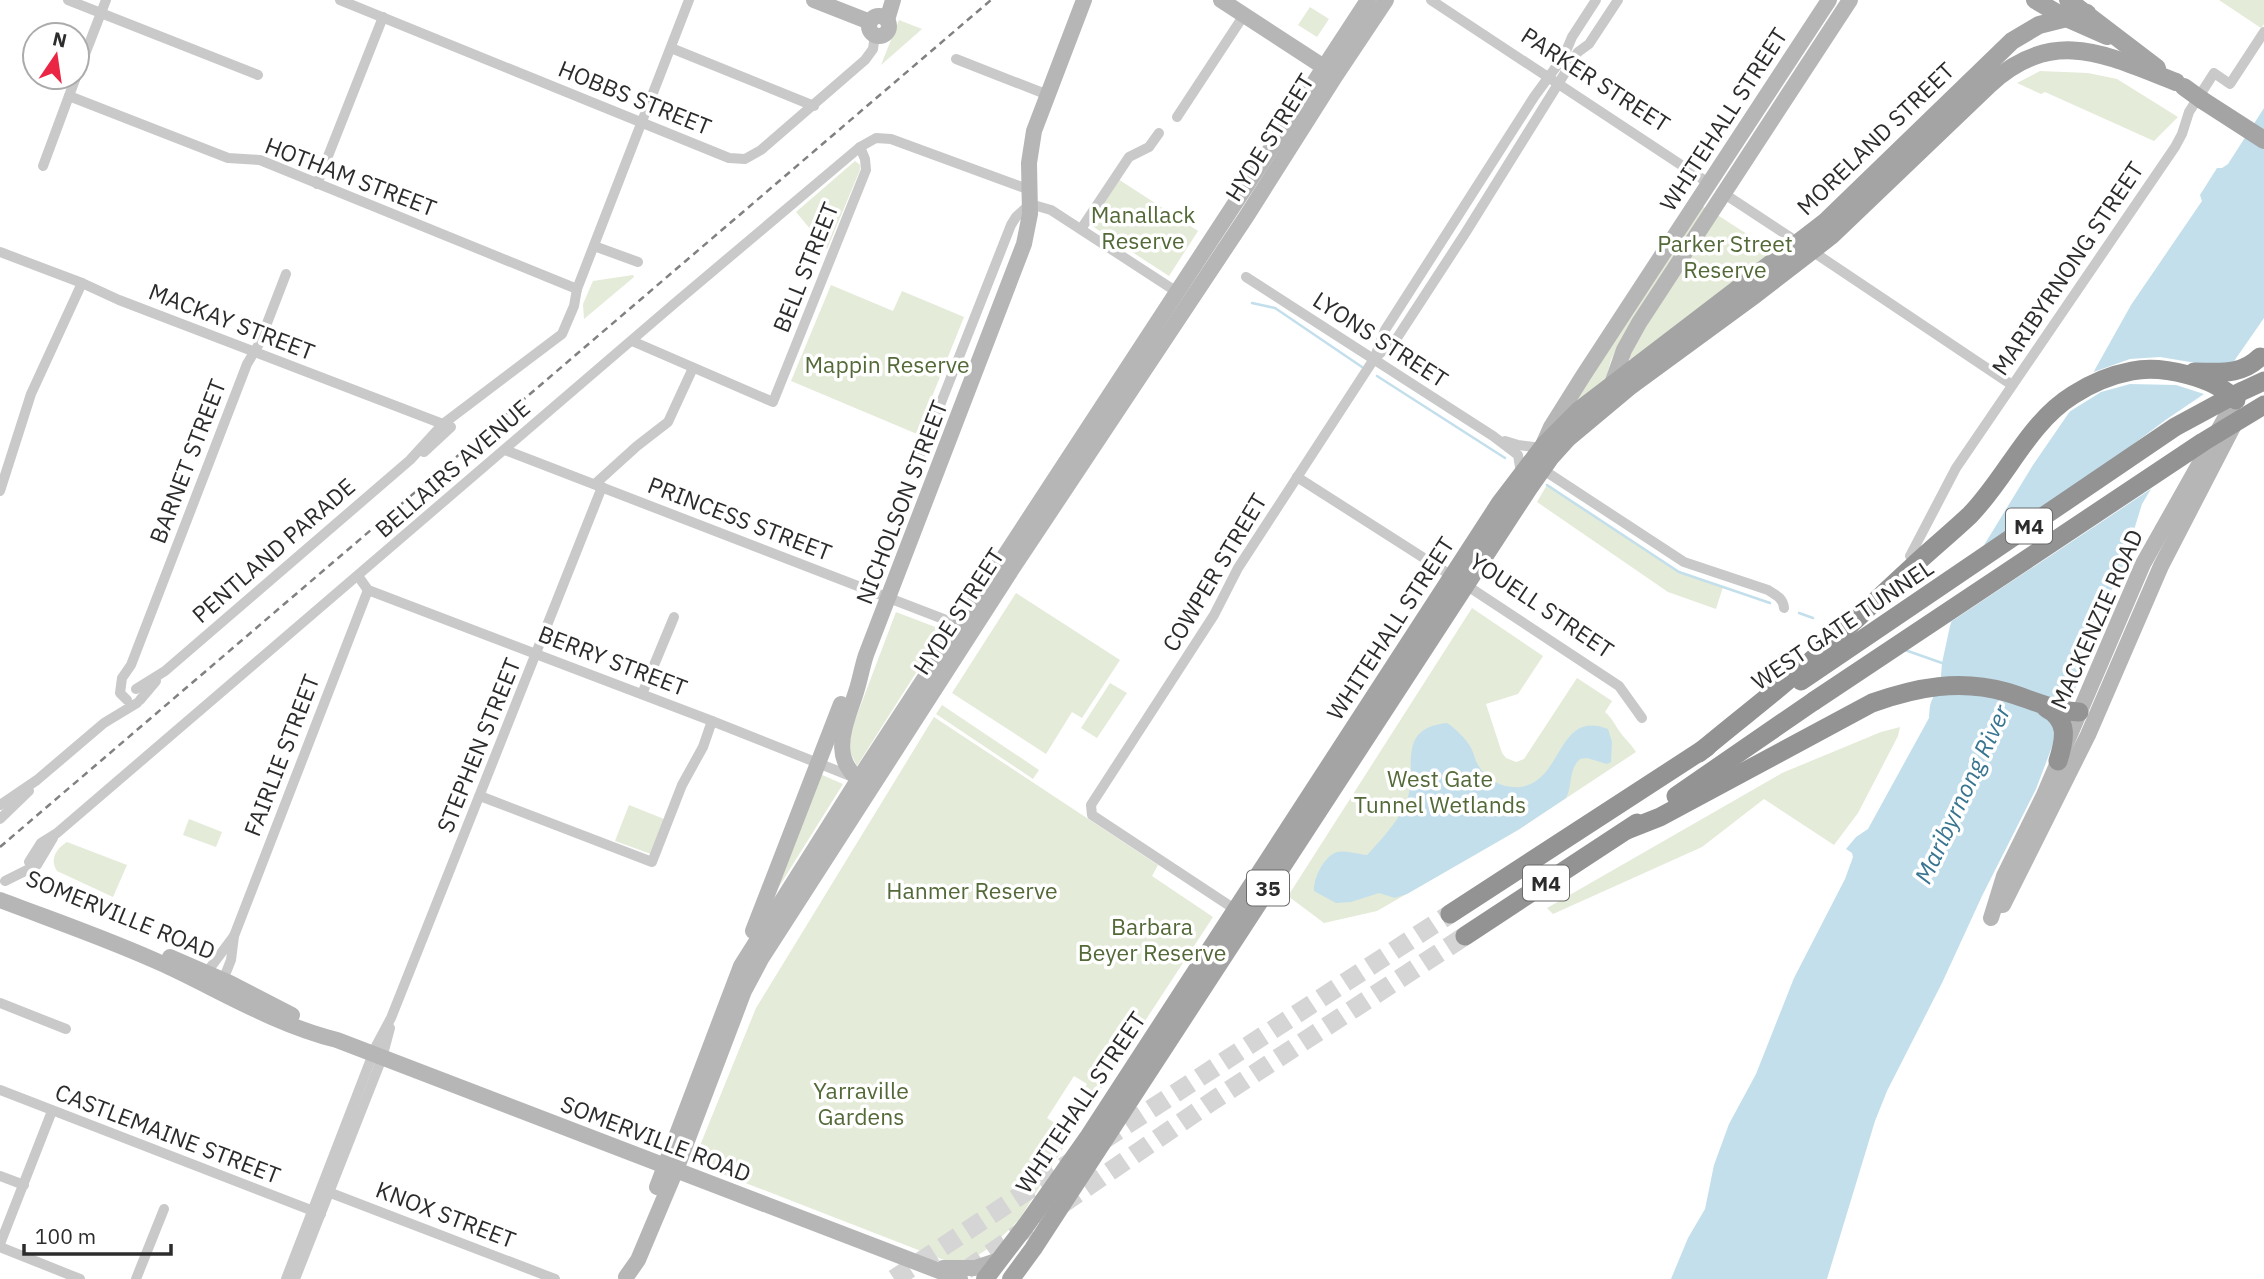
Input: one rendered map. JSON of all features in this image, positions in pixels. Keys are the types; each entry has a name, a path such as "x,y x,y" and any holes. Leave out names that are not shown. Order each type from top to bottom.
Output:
{"highway":[{"path":"1798,678 1971,513 2042,421 2073,395 2110,377 2134,370 2234,372 2263,359"},
{"path":"2158,371 2197,379 2233,401"},
{"name":"WEST GATE TUNNEL","path":"1450,914 1699,752 1798,678 2175,428 2236,394 2264,382"},
{"name":"M4","path":"1465,936 2203,442 2264,405"},
{"path":"1627,830 1660,817 1872,703 1937,685 2002,691 2069,715 2058,761"}],"main road":[{"path":"2035,0 2066,9 2120,41 2180,85 2264,140"},
{"name":"MORELAND STREET","path":"1542,448 1578,411 1612,384 1805,247 1825,222 2012,41 2066,9 2087,13 2120,41"},
{"name":"MORELAND STREET","path":"1592,418 1888,183 2012,66 2054,51 2087,51 2111,57 2180,85"},
{"path":"1825,222 1853,205 1881,180 1888,183"},
{"name":"35","path":"1592,418 1612,384"},
{"name":"WHITEHALL STREET","path":"1459,580 1542,469 1568,438 1592,418"},
{"name":"WHITEHALL STREET","path":"1011,1279 1033,1249 1242,914 1459,580 1521,475 1542,448"},
{"name":"WHITEHALL STREET","path":"985,1279 1089,1136 1242,914"}],"street":[{"path":"68,0 258,75"},
{"path":"91,39 106,0"},
{"name":"HOBBS STREET","path":"340,0 729,158 745,159 772,143 866,60 873,49 878,23"},
{"name":"PENTLAND PARADE","path":"0,819 37,780 132,696 165,671 410,460 426,451 447,426 470,413 496,386 564,331 574,306 577,289 689,0"},
{"path":"814,0 878,23 892,0"},
{"name":"NICHOLSON STREET","path":"864,784 845,764 842,751 843,731 864,660 1021,253 1028,231 1031,146 1036,123 1084,0"},
{"path":"1221,0 1330,71"},
{"name":"HYDE STREET","path":"670,1168 741,966 864,784 1330,71 1368,0"},
{"name":"HYDE STREET","path":"1330,71 1386,0"},
{"name":"PARKER STREET","path":"1431,0 2012,385"},
{"name":"COWPER STREET","path":"1554,80 1572,37 1596,0"},
{"name":"COWPER STREET","path":"1242,914 1091,815 1090,808 1214,615 1238,568 1374,359 1385,330 1534,97 1589,44 1618,0"},
{"name":"WHITEHALL STREET","path":"1612,384 1633,332 1829,0"},
{"name":"WHITEHALL STREET","path":"1542,448 1551,427 1577,384 1850,0"},
{"path":"1177,117 1244,15"},
{"path":"317,184 383,17"},
{"name":"MARIBYRNONG STREET","path":"1910,556 1956,468 2178,141 2189,112 2214,73 2230,84 2264,32"},
{"path":"671,48 814,106"},
{"path":"957,59 1048,95"},
{"path":"43,166 71,91"},
{"name":"HOTHAM STREET","path":"69,96 228,158 260,160 577,289"},
{"path":"1081,229 1129,157 1149,147 1159,133"},
{"name":"BELLAIRS AVENUE","path":"2,892 14,869 32,864 40,844 57,833 860,147 876,138 891,139 1030,197"},
{"name":"BELL STREET","path":"693,368 774,402 866,170 860,147"},
{"path":"920,456 1011,225 1030,197 1177,292"},
{"path":"594,246 638,262"},
{"name":"MACKAY STREET","path":"0,253 82,282 119,300 447,426"},
{"name":"HYDE STREET","path":"966,627 1177,292 1211,253"},
{"name":"BARNET STREET","path":"132,696 131,665 247,364 260,344 286,274"},
{"name":"LYONS STREET","path":"1246,277 1493,436 1518,455 1521,475"},
{"path":"0,491 31,394 82,282"},
{"path":"632,341 693,368"},
{"name":"MACKENZIE ROAD","path":"2069,715 2143,564 2233,401 2263,359"},
{"name":"STEPHEN STREET","path":"286,1279 325,1191 537,653 599,486 637,446 668,422 693,368"},
{"name":"MACKENZIE ROAD","path":"2058,761 2004,876 1993,919 2100,707 2233,401"},
{"name":"LYONS STREET","path":"1493,436 1518,445 1542,448"},
{"name":"PRINCESS STREET","path":"505,450 966,627"},
{"path":"1542,469 1684,562 1768,590 1779,596 1784,608"},
{"name":"YOUELL STREET","path":"1297,477 1619,686 1642,718"},
{"path":"358,576 368,590"},
{"name":"BERRY STREET","path":"368,590 822,764 864,784"},
{"name":"FAIRLIE STREET","path":"217,973 234,936 368,590"},
{"path":"642,694 674,617"},
{"name":"NICHOLSON STREET","path":"741,966 822,764 845,691 864,660"},
{"path":"822,764 850,707"},
{"path":"2069,715 2100,707"},
{"path":"480,796 652,862 682,785 703,747 712,721"},
{"name":"PENTLAND PARADE","path":"0,805 37,780"},
{"name":"HYDE STREET","path":"626,1278 645,1217 670,1168 744,991 864,784"},
{"name":"SOMERVILLE ROAD","path":"2,892 217,973 296,1027 337,1040 960,1279"},
{"path":"0,1003 66,1029"},
{"name":"CASTLEMAINE STREET","path":"0,1090 316,1213"},
{"path":"52,1111 0,1245 80,1279"},
{"path":"0,1176 23,1185"},
{"name":"KNOX STREET","path":"325,1191 555,1279"},
{"path":"136,1279 164,1209"},
{"name":"STEPHEN STREET","path":"295,1279 316,1213"},
{"path":"920,1264 966,1269 999,1260"}],"green space":[{"path":"2219,0 2264,0 2264,24 2261,28"},
{"path":"1310,7 1329,19 1317,37 1298,25"},
{"path":"899,20 922,29 881,65"},
{"path":"2040,71 2088,73 2117,79 2178,117 2154,141 2045,92 2041,94 2017,83"},
{"path":"855,161 860,165 860,170 827,249 796,212"},
{"name":"Manallack Reserve","path":"1118,179 1198,231 1169,276 1089,224"},
{"path":"1702,206 1707,209 1620,342 1611,360 1605,382 1578,400 1575,397"},
{"name":"Parker Street Reserve","path":"1716,214 1773,251 1633,362 1629,358 1634,346"},
{"path":"634,277 584,319 583,304 593,281"},
{"name":"Mappin Reserve","path":"831,285 893,311 902,291 964,317 917,434 791,381"},
{"path":"1547,485 1679,572 1723,587 1716,609 1668,592 1537,502"},
{"path":"1016,593 1120,660 1082,718 1072,712 1046,754 952,693"},
{"name":"West Gate Tunnel Wetlands","path":"1472,608 1543,656 1518,694 1486,704 1506,758 1516,762 1524,759 1577,678 1612,701 1605,712 1636,752 1518,830 1377,911 1324,923 1288,896"},
{"path":"896,612 943,630 857,766 846,744"},
{"path":"1110,683 1127,693 1097,738 1081,728"},
{"path":"942,705 1039,770 1033,779 936,714"},
{"path":"934,717 1158,865 1152,876 1213,917 1096,1096 1084,1089 1087,1084 1074,1076 1047,1118 1072,1134 1019,1220 993,1245 965,1264 944,1260 707,1168 699,1148 756,1008"},
{"path":"1900,727 1898,736 1858,813 1834,845 1764,799 1702,847 1553,914 1547,908 1782,773 1881,732"},
{"path":"820,774 843,784 770,901"},
{"path":"629,805 664,819 651,854 615,841"},
{"path":"189,819 222,832 216,847 183,835"},
{"path":"67,842 127,865 113,897 57,871 55,854"}],"water":[{"name":"Maribyrnong River","path":"2264,108 2264,318 2189,426 2142,504 2121,572 2083,650 2082,672 2075,689 2069,694 2069,702 2036,789 1887,1091 1875,1121 1827,1279 1671,1279 1688,1238 1705,1209 1714,1165 1729,1124 1756,1074 1794,978 1845,879 1853,857 1846,849 1856,837 1868,829 1929,718 1931,702 1940,689 1942,663 1950,626 1967,573 2033,465 2079,398 2131,305 2202,201 2200,195 2217,168 2228,164"},
{"path":"1447,723 1468,743 1484,773 1507,786 1521,787 1535,782 1546,772 1569,737 1579,729 1591,725 1608,729 1612,742 1611,762 1607,764 1587,758 1580,759 1572,773 1566,798 1518,830 1407,894 1395,898 1379,893 1351,902 1336,903 1314,891 1320,868 1332,854 1344,851 1367,855 1391,827 1409,795 1414,743 1419,734 1430,727"}],"pier":[{"path":"2160,357 2202,364 2236,365 2192,428 2157,485 1946,625 1963,571 2204,394 2176,385 2130,384 2101,392 2061,417 2088,374 2130,359"}],"waterway":[{"path":"1252,303 1275,308 1362,367"},
{"path":"1377,376 1505,458"},
{"path":"1547,485 1679,572 1770,603"},
{"path":"1799,613 1813,618"},
{"path":"1905,650 1942,663"}],"tunnel":[{"path":"1102,1141 1450,914"},
{"path":"966,1270 1214,1100 1465,936"},
{"path":"894,1279 1074,1160"}],"railway":[{"path":"0,847 991,0"}],"park label":[{"name":"Hanmer Reserve","path":"972,890"},
{"name":"Barbara Beyer Reserve","path":"1152,939"},
{"name":"Yarraville Gardens","path":"861,1103"}]}
